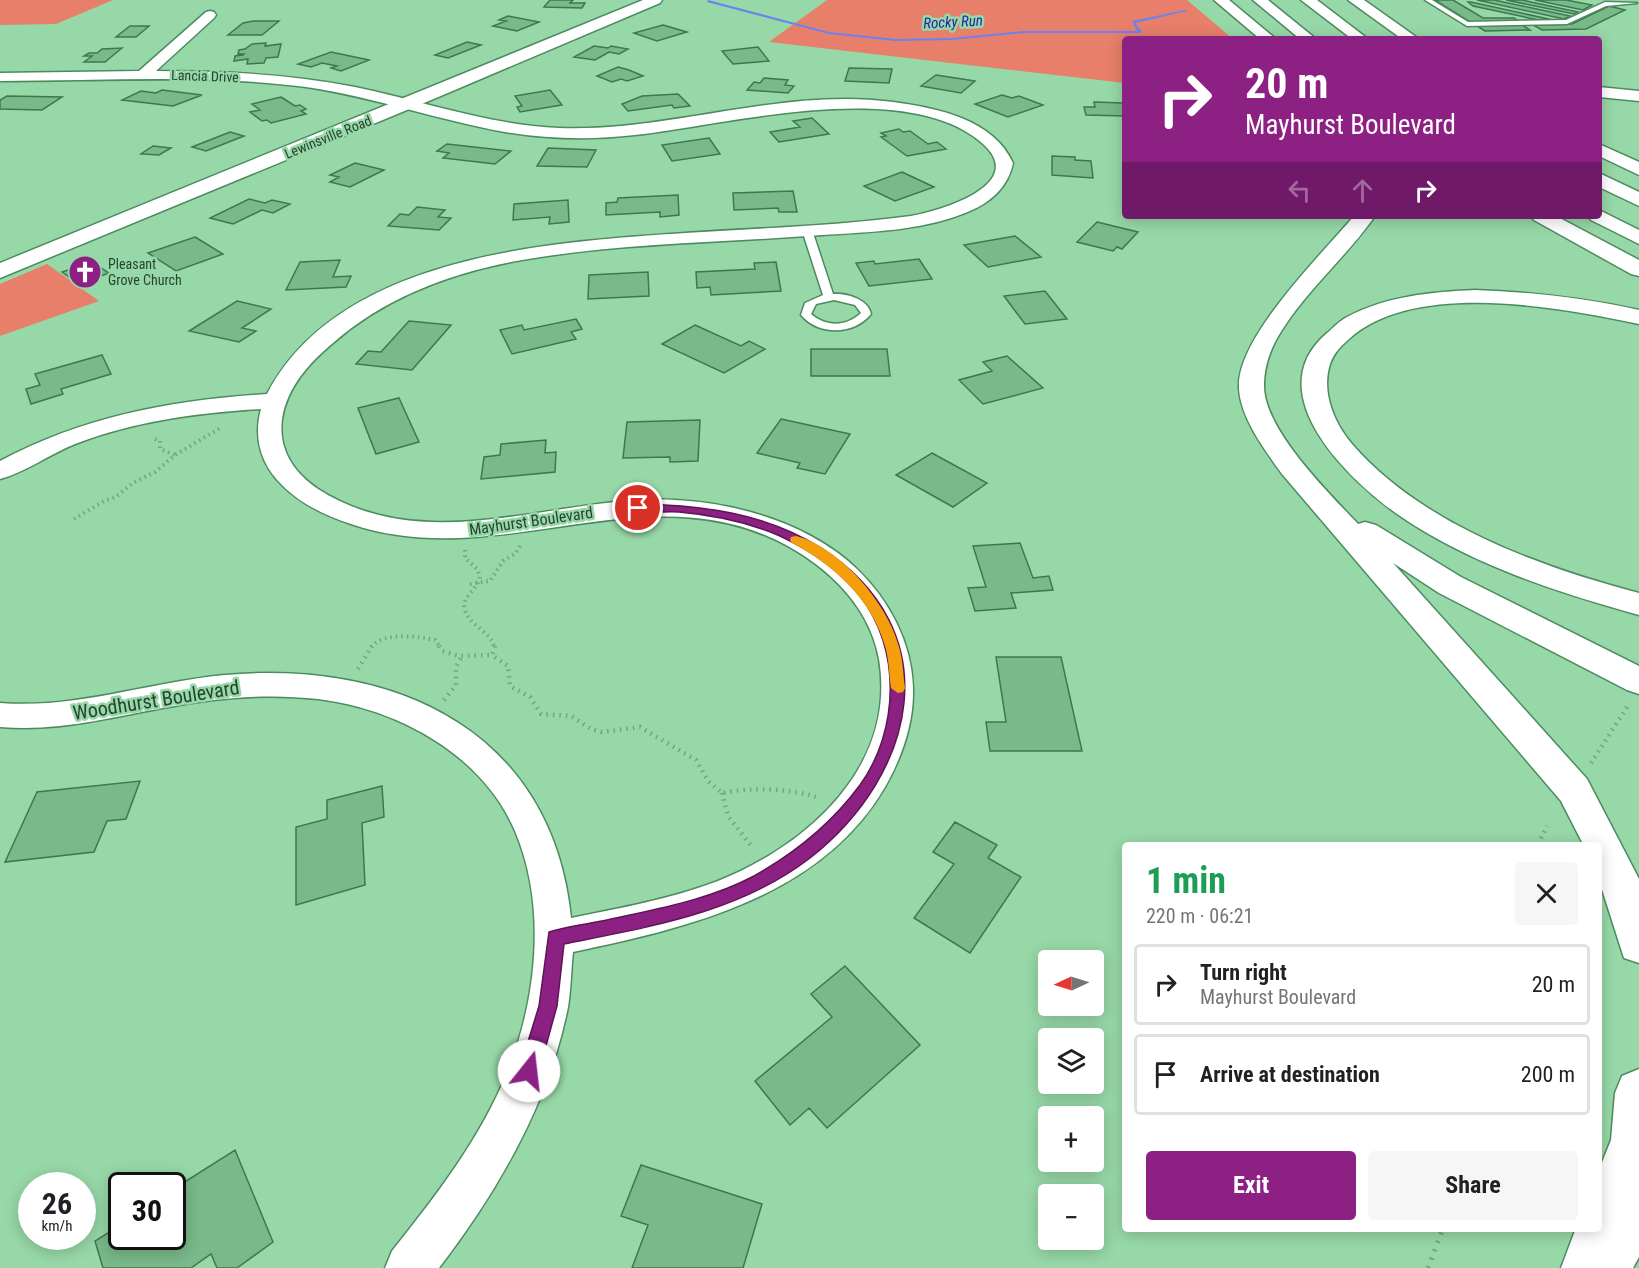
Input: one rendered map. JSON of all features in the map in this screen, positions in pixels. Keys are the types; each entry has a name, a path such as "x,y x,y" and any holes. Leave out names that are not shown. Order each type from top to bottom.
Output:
{"main road":[{"name":"Lewinsville Road","path":"0,271 655,0"},
{"path":"1221,0 1265,36"},
{"path":"1260,0 1305,36"},
{"path":"1308,0 1357,36"},
{"path":"1340,0 1391,36"},
{"path":"1355,0 1407,36"},
{"path":"1237,14 1255,36"},
{"path":"1377,16 1414,36"},
{"path":"1602,92 1639,96"},
{"path":"1602,150 1639,169"},
{"path":"1602,181 1639,200"},
{"path":"1602,218 1639,238"},
{"path":"1362,219 1272,327 1258,350 1251,374 1255,406 1263,424 1292,468 1574,790 1608,851 1633,920 1639,944"},
{"path":"1547,219 1639,269"},
{"path":"1639,317 1581,305 1501,296 1469,296 1409,304 1367,317 1343,331 1324,351 1317,364 1314,395 1319,411 1340,446 1358,466 1404,505 1443,529 1504,560 1575,587 1639,604"},
{"path":"1314,492 1389,548 1635,692"},
{"path":"1602,1228 1635,1140 1639,1093"},
{"path":"1604,1268 1639,1207"},
{"path":"1587,1268 1600,1232"}],"street":[{"path":"144,74 210,15"},
{"name":"Lancia Drive","path":"0,76 185,74 299,82 408,104"},
{"name":"Mayhurst Boulevard","path":"408,104 506,127 583,133 653,128 799,105 872,104 915,110 953,120 994,143 1001,153 1004,164 1003,174 997,184 974,202 956,210 911,222 886,226 570,247 499,258 443,273 383,299 331,332 292,370 275,401 269,421 269,442 275,459 287,477 304,492 332,508 391,525 439,530 517,526 599,511 638,508 678,508 713,512 766,526 816,550 840,568 864,593 880,618 892,647 898,684 896,719 886,752 866,789 836,825 803,854 758,881 707,903 658,917 556,938"},
{"path":"0,471 52,444 132,418 205,405 275,401"},
{"name":"Woodhurst Boulevard","path":"0,716 51,716 104,710 184,692 237,686 286,685 336,690 379,699 420,715 459,738 489,764 516,797 536,837 550,880 556,938 548,1006 529,1071 500,1137 457,1208 409,1268"}],"lane":[{"path":"1428,0 1467,24 1567,22 1605,4 1637,3"},
{"path":"1620,0 1637,3"},
{"path":"807,230 829,297"},
{"path":"829,297 851,299 865,309 866,314 854,324 842,327 830,327 811,321 806,315 806,309 810,304 829,297"}],"path":[{"path":"74,519 104,501 116,497 133,483 155,472 175,455 229,422"},
{"path":"154,439 160,441 160,448 175,455"},
{"path":"470,584 490,581 503,561 516,553 521,543"},
{"path":"465,549 465,558 478,571 480,578 463,608 473,625 491,638 495,645 492,655"},
{"path":"357,670 370,648 376,641 384,638 426,638 435,640 442,651 462,656 492,655 507,666 510,686 530,697 542,714 549,717 571,716 591,729 602,732 640,727 696,760 708,781 722,793 728,816 752,847"},
{"path":"444,700 456,685 456,667 462,656"},
{"path":"1589,766 1635,692"},
{"path":"722,793 746,788 761,791 797,791 816,797"},
{"path":"1539,842 1547,826"},
{"path":"1428,1268 1442,1232"}],"shaded area":[{"path":"0,0 113,0 56,24 0,25"},
{"path":"827,0 1187,0 1229,36 1122,36 1122,83 769,42"},
{"path":"47,264 99,301 0,336 0,284"}],"building":[{"path":"550,0 573,0 570,3 585,3 582,8 544,7"},
{"path":"1435,0 1453,0 1483,18 1514,18 1520,22 1470,22"},
{"path":"1477,0 1494,0 1570,16 1564,19"},
{"path":"1506,0 1522,0 1578,12 1574,14"},
{"path":"1535,0 1566,0 1592,5 1583,10"},
{"path":"1468,2 1553,20 1543,21 1473,6"},
{"path":"1609,6 1625,10 1586,29 1542,30 1533,25 1572,24"},
{"path":"508,16 539,22 517,31 493,26 506,21 499,20"},
{"path":"279,21 262,35 228,35 243,23"},
{"path":"663,25 687,32 657,41 634,33"},
{"path":"1522,25 1530,30 1485,31 1477,26"},
{"path":"130,26 149,26 136,37 116,37"},
{"path":"467,42 481,45 448,58 435,55"},
{"path":"266,43 265,46 281,44 278,57 266,58 264,63 247,64 248,59 234,61 235,56 244,54 238,54 239,50 252,44"},
{"path":"594,46 628,49 619,54 609,52 595,60 574,57"},
{"path":"758,47 769,61 733,64 722,51"},
{"path":"122,48 105,62 84,62 92,56 84,56 89,53 97,53 102,49"},
{"path":"331,52 369,60 341,71 331,68 337,66 322,63 311,67 298,64"},
{"path":"618,67 643,76 627,81 621,79 612,82 597,76"},
{"path":"849,68 892,69 889,83 845,81"},
{"path":"936,75 975,81 961,93 921,86"},
{"path":"764,78 788,80 785,85 794,86 788,93 747,90 754,82 760,83"},
{"path":"162,90 202,95 173,106 122,100 141,91 156,93"},
{"path":"550,90 562,105 520,112 517,107 522,106 515,96"},
{"path":"678,94 690,106 674,108 672,105 628,111 622,104 642,96"},
{"path":"1002,95 1012,98 1019,96 1043,105 1008,117 975,104"},
{"path":"7,96 62,97 42,110 0,109 0,100"},
{"path":"281,97 295,106 300,105 306,109 301,111 306,114 271,123 267,120 262,121 250,112 260,110 252,104"},
{"path":"1094,102 1122,103 1122,116 1086,115 1084,107 1095,107"},
{"path":"812,118 829,134 779,142 770,132 800,127 793,121"},
{"path":"899,129 903,132 910,131 928,144 937,142 946,149 907,156 881,137 886,136 881,133"},
{"path":"230,132 244,136 206,151 192,147"},
{"path":"709,138 720,154 672,161 662,145"},
{"path":"447,144 511,151 495,164 443,158 449,153 437,151"},
{"path":"153,146 171,148 159,155 141,154"},
{"path":"548,148 596,150 587,167 537,166"},
{"path":"1052,156 1075,157 1075,160 1091,161 1093,178 1052,175"},
{"path":"355,163 384,170 350,187 330,182 339,177 330,175"},
{"path":"902,172 934,187 895,201 864,186"},
{"path":"793,191 797,212 779,212 778,208 734,210 733,193"},
{"path":"678,195 679,215 660,217 660,212 606,215 606,203 617,202 618,198"},
{"path":"249,199 265,203 272,200 290,204 273,213 262,210 233,224 210,218"},
{"path":"568,200 569,222 549,224 550,217 513,220 514,204"},
{"path":"417,207 445,210 438,217 451,218 439,230 388,226 400,214 409,215"},
{"path":"1097,222 1138,232 1122,249 1117,247 1113,251 1077,242"},
{"path":"1015,236 1041,257 988,267 964,245"},
{"path":"195,237 223,254 176,271 148,253"},
{"path":"919,259 932,279 869,286 856,263 874,261 875,264"},
{"path":"340,260 333,277 351,276 346,287 286,290 300,262"},
{"name":"Pleasant Grove Church","path":"92,262 109,273 79,284 62,272"},
{"path":"776,262 781,291 711,295 710,287 697,288 696,272 755,269 754,263"},
{"path":"648,272 649,296 588,299 589,275"},
{"path":"1045,291 1067,319 1025,324 1004,296"},
{"path":"237,301 271,309 242,328 256,331 239,342 189,331"},
{"path":"576,319 582,329 571,332 576,339 512,354 500,330 522,325 524,330"},
{"path":"409,321 451,325 412,370 356,364 368,351 381,352"},
{"path":"695,325 741,346 749,341 765,349 724,373 662,344"},
{"path":"811,349 887,349 890,376 811,376"},
{"path":"102,355 111,374 61,389 63,394 31,404 26,389 40,385 35,374"},
{"path":"1007,356 1043,388 983,404 959,380 992,371 983,362"},
{"path":"399,398 419,442 376,454 358,408"},
{"path":"781,419 850,434 825,474 797,468 800,463 757,453"},
{"path":"700,420 698,461 670,462 670,457 623,458 627,422"},
{"path":"546,440 545,453 556,452 555,472 481,479 484,457 500,455 501,444"},
{"path":"932,453 987,483 953,507 896,475"},
{"path":"1020,543 1033,578 1049,576 1053,590 1011,593 1016,608 975,611 968,588 986,587 973,546"},
{"path":"996,657 1061,657 1082,751 990,751 986,722 1006,722"},
{"path":"140,781 126,819 107,821 94,852 5,862 37,792"},
{"path":"382,786 384,817 362,823 365,885 296,905 296,827 327,819 327,800"},
{"path":"955,822 997,845 988,858 1021,877 970,953 914,918 954,864 933,852"},
{"path":"845,966 920,1045 827,1128 809,1108 790,1125 755,1081 832,1017 811,994"},
{"path":"235,1150 273,1242 237,1268 217,1268 211,1254 191,1268 103,1268 96,1240 108,1233 108,1250 186,1250 186,1181"},
{"path":"641,1165 762,1204 743,1268 632,1268 648,1225 621,1216"}],"waterway":[{"name":"Rocky Run","path":"708,1 829,33 895,40 952,39 1024,32 1140,32 1133,22 1185,11"}],"slow traffic":[{"path":"796,540 816,550 840,568 864,593 880,618 892,647 898,688"}],"place":[{"name":"Pleasant Grove Church","path":"85,272"}],"route":[{"path":"529,1071 548,1006 556,938 658,917 707,903 758,881 803,854 836,825 866,789 886,752 896,719 898,684 892,647 880,618 864,593 840,568 816,550 783,533 749,520 713,512 678,508 638,508"}]}
